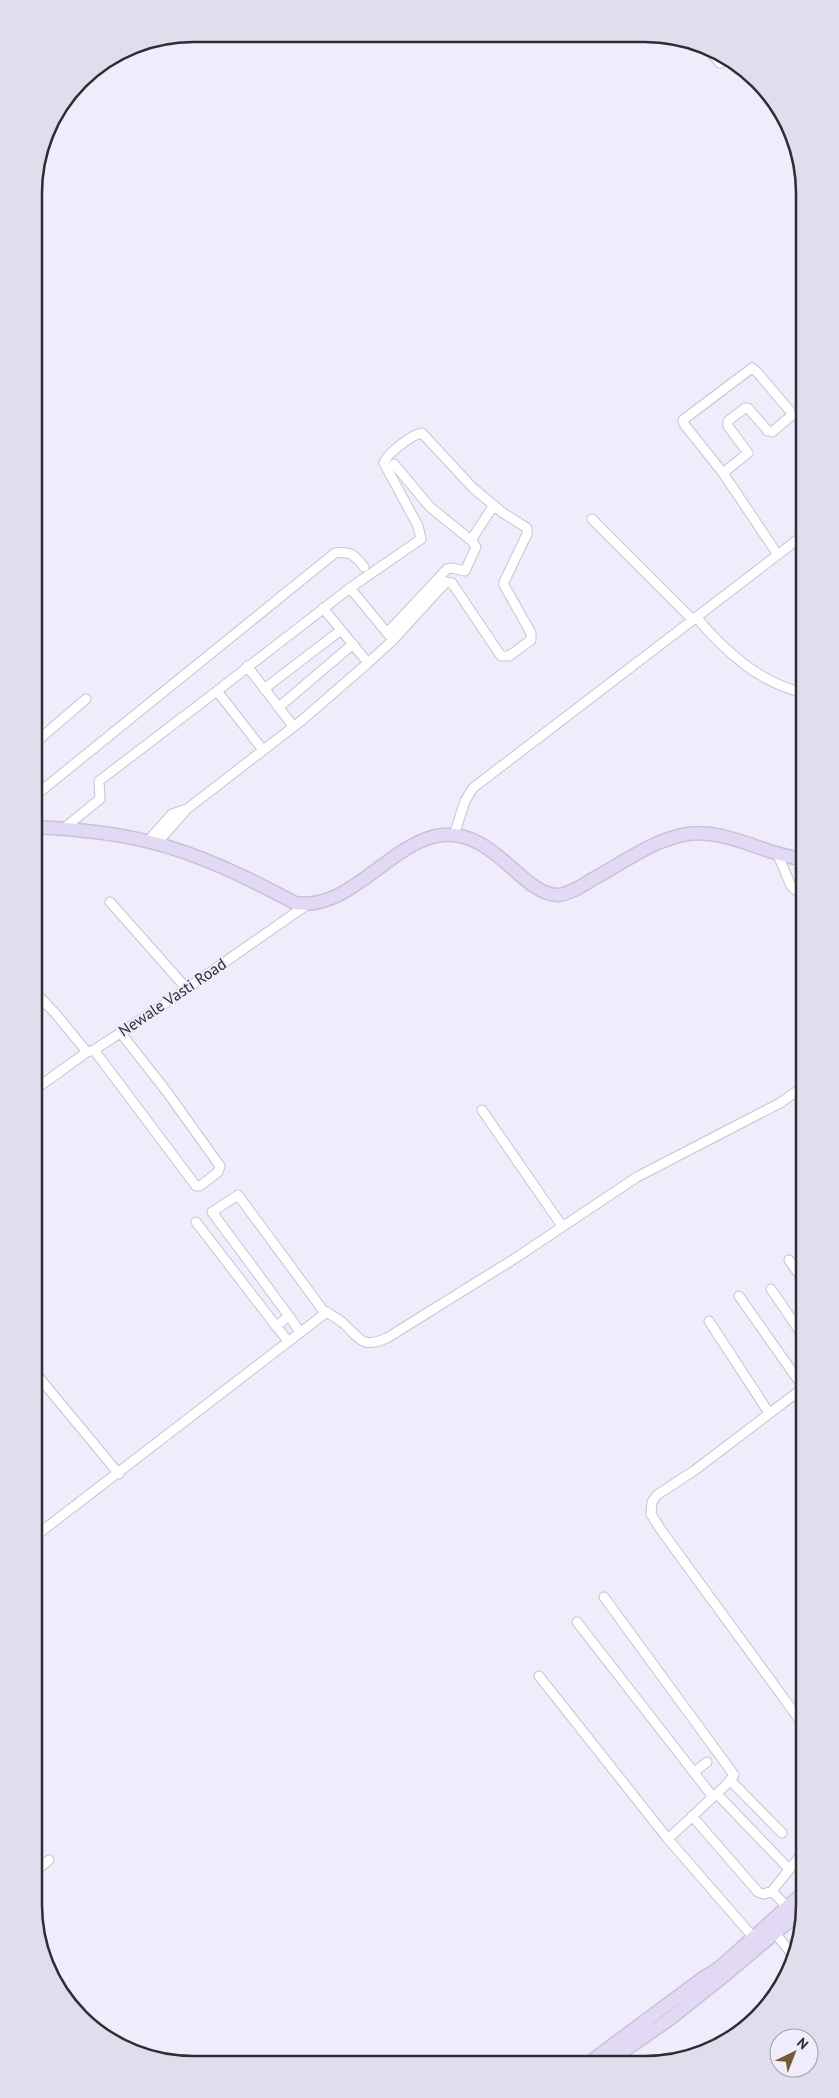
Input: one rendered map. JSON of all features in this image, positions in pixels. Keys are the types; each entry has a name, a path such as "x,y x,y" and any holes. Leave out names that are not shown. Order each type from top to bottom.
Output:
{"main road":[{"path":"43,827 99,832 152,842 199,857 295,903 308,904 332,897 422,841 436,836 462,836 488,848 539,888 558,895 578,888 660,842 688,834 713,834 778,855 796,858"},
{"path":"598,2056 719,1968 796,1900"},
{"path":"616,2056 666,2021 796,1916"}],"street":[{"path":"723,473 748,453 728,426 728,422 745,408 748,408 768,431 772,432 791,416 790,411 763,378 752,368 683,420 684,424 723,473 778,555"},
{"path":"63,829 100,799 100,781 350,588 421,539 418,526 384,463 389,455 416,434 422,433 473,488 528,530 504,582 504,588 531,633 531,640 509,656 501,656 452,583 446,582 393,640 368,663 293,726 187,809 172,814 152,842"},
{"path":"387,633 447,570 452,568 465,571 476,547 471,540 430,507 394,464"},
{"path":"471,540 494,505"},
{"path":"592,519 694,619 748,668 796,690"},
{"path":"454,835 472,790 796,541"},
{"path":"43,791 335,553 345,552 354,554 364,567"},
{"path":"350,588 393,640"},
{"path":"324,608 368,663"},
{"path":"264,689 341,630"},
{"path":"279,707 353,644"},
{"path":"247,666 293,726"},
{"path":"217,691 263,750"},
{"path":"43,736 86,699"},
{"path":"778,855 791,886 796,890"},
{"path":"110,902 187,989"},
{"name":"Newale Vasti Road","path":"42,1084 187,989 308,904"},
{"path":"43,1000 91,1051 192,1182 200,1186 218,1172 220,1166 167,1092 120,1032"},
{"path":"300,1332 212,1212 238,1195 325,1313 327,1312 343,1323 356,1338 367,1344 375,1343 387,1338 514,1259 637,1177 780,1103 796,1091"},
{"path":"482,1110 562,1226"},
{"path":"196,1222 288,1341"},
{"path":"789,1260 796,1270"},
{"path":"771,1289 796,1326"},
{"path":"739,1296 796,1377"},
{"path":"42,1531 119,1474 325,1313"},
{"path":"276,1326 289,1316"},
{"path":"709,1321 770,1413"},
{"path":"42,1380 119,1474"},
{"path":"796,1393 702,1464 657,1495 652,1502 651,1514 666,1538 796,1715"},
{"path":"604,1597 734,1775 731,1781 668,1838"},
{"path":"577,1622 694,1772 789,1869"},
{"path":"539,1676 668,1838 754,1938"},
{"path":"694,1772 706,1762"},
{"path":"731,1781 782,1833"},
{"path":"692,1816 758,1892 764,1894 772,1891 796,1861"},
{"path":"42,1866 49,1860"},
{"path":"772,1891 787,1908"},
{"path":"775,1933 789,1950"}]}
